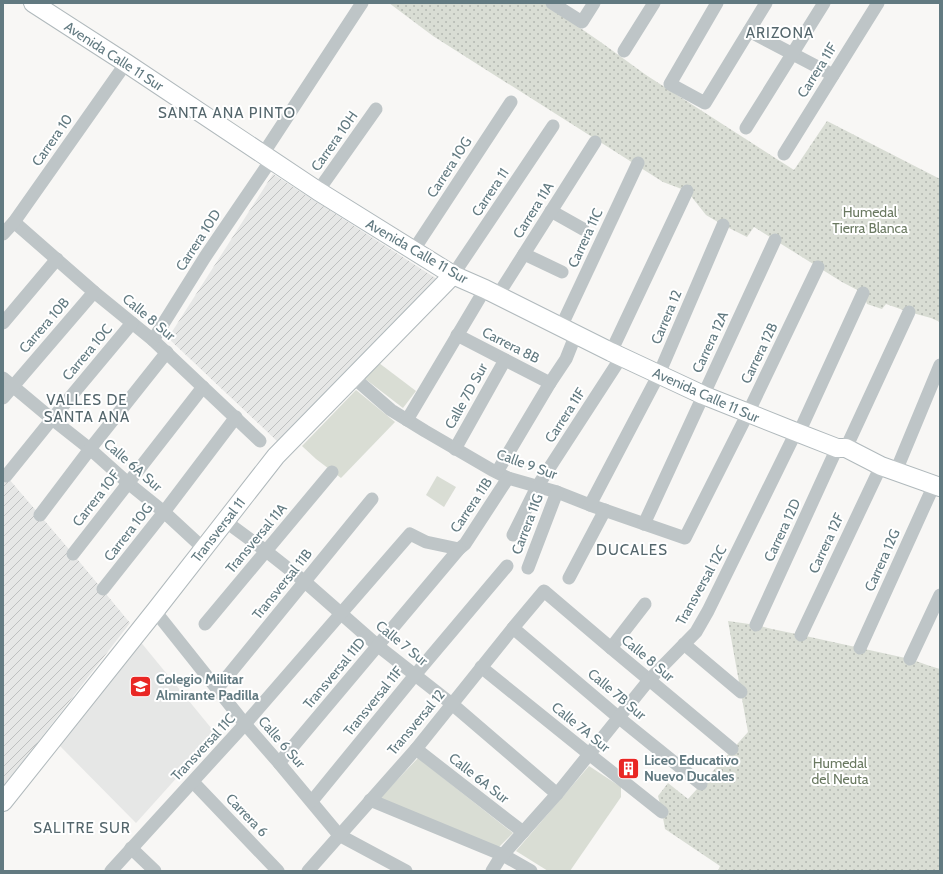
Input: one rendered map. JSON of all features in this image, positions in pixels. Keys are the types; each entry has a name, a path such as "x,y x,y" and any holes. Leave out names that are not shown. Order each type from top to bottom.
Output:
{"street":[{"name":"Avenida Calle 11 Sur","path":"33,3 318,191 453,275 703,395 748,414 841,448 888,468 937,486"},
{"name":"Carrera 10D","path":"154,340 362,3"},
{"path":"552,3 582,22 594,3"},
{"path":"624,51 654,3"},
{"path":"717,3 670,84 705,103 766,3"},
{"path":"746,128 824,3"},
{"name":"Carrera 11F","path":"784,154 878,3"},
{"path":"749,31 833,75"},
{"name":"Carrera 10","path":"3,234 14,222 126,63"},
{"name":"Carrera 10G","path":"413,251 511,102"},
{"name":"Carrera 10H","path":"318,191 376,109"},
{"name":"Carrera 11","path":"453,275 553,126"},
{"name":"Carrera 11A","path":"407,420 457,335 491,292 524,254 595,142"},
{"name":"Carrera 11C","path":"502,475 550,382 566,360 568,330 638,163"},
{"name":"Carrera 11F","path":"513,535 537,487 617,354 687,191"},
{"path":"551,211 583,229"},
{"name":"Calle 8 Sur","path":"14,222 94,292 154,340 260,441"},
{"name":"Carrera 12","path":"590,505 659,374 723,225"},
{"name":"Carrera 12A","path":"644,524 775,240"},
{"path":"524,254 562,272"},
{"path":"3,323 57,259"},
{"name":"Carrera 12B","path":"685,538 748,414 818,267"},
{"name":"Transversal 11","path":"3,802 276,456 453,275"},
{"name":"Carrera 10B","path":"3,398 8,382 94,292"},
{"name":"Transversal 12C","path":"492,871 500,858 557,794 649,680 696,632 708,611 796,432 802,426 864,294"},
{"name":"Carrera 12D","path":"756,625 841,448 909,312"},
{"name":"Carrera 10C","path":"6,476 132,323"},
{"name":"Carrera 8B","path":"457,335 550,382"},
{"path":"40,515 167,352"},
{"name":"Calle 7D Sur","path":"455,449 505,360"},
{"name":"Carrera 12F","path":"801,635 940,365"},
{"name":"Calle 9 Sur","path":"353,377 391,410 455,449 502,475 557,492 685,538"},
{"name":"Calle 6A Sur","path":"8,382 90,449 204,548"},
{"name":"Carrera 10F","path":"73,554 204,387"},
{"name":"Carrera 10G","path":"103,590 236,417"},
{"name":"Transversal 11A","path":"205,624 332,472"},
{"name":"Carrera 11B","path":"459,549 465,544 502,475"},
{"name":"Carrera 12G","path":"860,648 937,486"},
{"name":"Carrera 11G","path":"528,568 557,492"},
{"name":"Transversal 11B","path":"217,688 372,499"},
{"path":"569,578 605,510"},
{"name":"Calle 7 Sur","path":"225,521 304,582 378,646 452,704 557,794"},
{"name":"Transversal 11C","path":"110,871 246,724 410,534 426,542 459,549"},
{"name":"Transversal 11D","path":"279,763 459,549"},
{"name":"Transversal 11F","path":"312,801 507,566"},
{"name":"Calle 8 Sur","path":"544,591 732,750"},
{"name":"Transversal 12","path":"308,871 416,749 544,591"},
{"path":"910,659 940,595"},
{"path":"611,648 645,604"},
{"name":"Calle 6 Sur","path":"155,611 246,724 339,835 406,871"},
{"name":"Calle 7B Sur","path":"513,628 618,717 701,784"},
{"path":"684,644 741,692"},
{"name":"Calle 7A Sur","path":"481,667 662,812"},
{"name":"Calle 6A Sur","path":"416,749 523,832"},
{"name":"Carrera 6","path":"193,782 278,871"},
{"path":"370,800 503,855 531,871"},
{"path":"131,848 155,871"}],"shaded area":[{"path":"273,174 437,279 279,443 168,338"},
{"path":"3,472 130,623 3,787"},
{"name":"Colegio Militar Almirante Padilla","path":"139,640 216,734 136,823 59,745"}],"green space":[{"name":"Humedal Tierra Blanca","path":"389,3 544,3 646,75 794,170 827,121 940,179 940,322 886,304 882,309 867,304 863,293 842,282 754,227 747,237 723,225 706,215 687,191 663,182 433,36"},
{"path":"379,363 416,391 403,408 364,378"},
{"path":"356,390 395,422 341,478 302,446"},
{"path":"437,476 456,487 444,507 426,495"},
{"name":"Humedal del Neuta","path":"728,621 756,625 910,659 940,669 940,871 718,871 720,866 665,829 658,796 668,783 688,799 748,732"},
{"path":"418,758 513,833 498,848 380,798"},
{"path":"589,766 621,787 621,797 570,871 548,871 516,851"}],"place":[{"name":"Colegio Militar Almirante Padilla","path":"140,687"},
{"name":"Liceo Educativo Nuevo Ducales","path":"629,768"}],"district":[{"name":"ARIZONA","path":"780,33"},
{"name":"SANTA ANA PINTO","path":"227,113"},
{"name":"VALLES DE SANTA ANA","path":"87,408"},
{"name":"DUCALES","path":"632,550"},
{"name":"SALITRE SUR","path":"82,828"}]}
